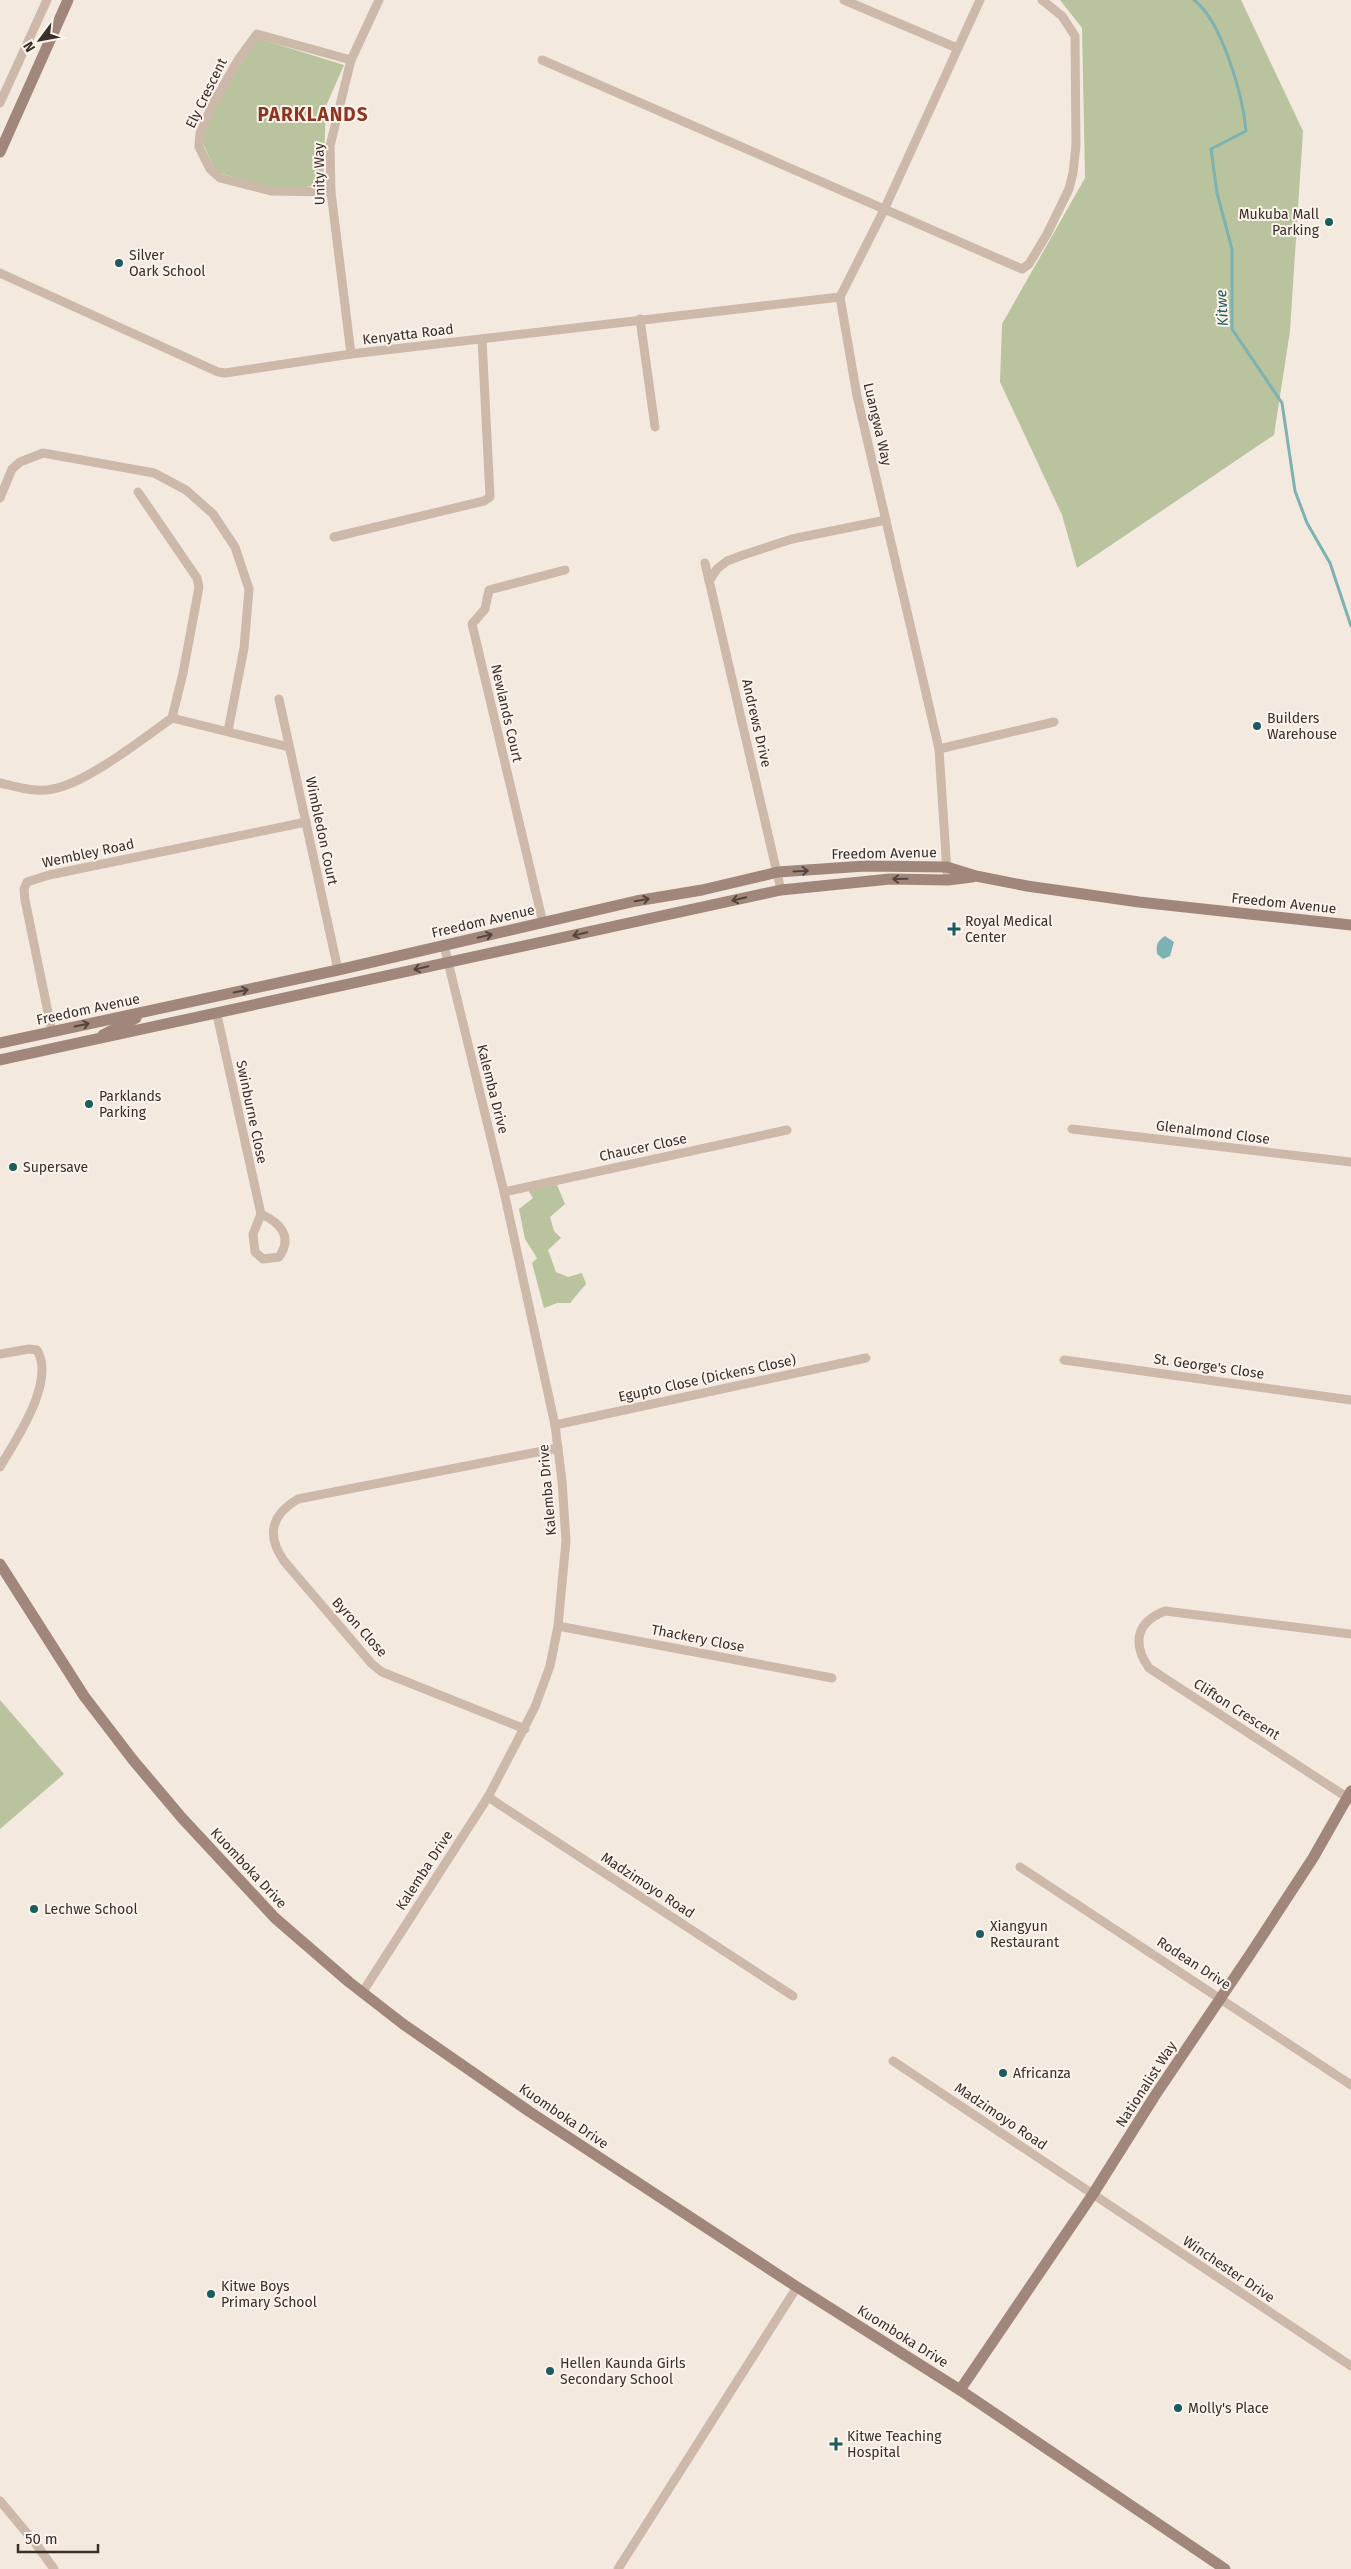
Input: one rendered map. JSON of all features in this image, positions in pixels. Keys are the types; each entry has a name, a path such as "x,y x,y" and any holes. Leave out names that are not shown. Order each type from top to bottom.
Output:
{"main road":[{"path":"0,152 68,0"},
{"name":"Freedom Avenue","path":"0,1043 338,970 636,901 702,890 778,872 865,866 947,867 976,876 1027,886 1139,902 1351,925"},
{"name":"Freedom Avenue","path":"0,1060 217,1015 448,962 781,890 890,879 948,880 976,876"},
{"path":"90,1041 151,1010"},
{"name":"Kuomboka Drive","path":"0,1564 84,1696 163,1796 275,1918 362,1993 530,2112 797,2287 960,2390 1225,2569"},
{"name":"Nationalist Way","path":"960,2390 1093,2194 1154,2097 1222,1998 1350,1796"}],"street":[{"path":"0,103 46,0"},
{"name":"Unity Way","path":"351,354 331,192 330,146 351,60 379,0"},
{"path":"844,0 957,48"},
{"path":"840,297 884,210 980,0"},
{"path":"542,60 1019,269 1029,264 1047,234 1069,188 1073,173 1076,145 1075,36 1062,16 1042,0"},
{"name":"Ely Crescent","path":"331,192 271,192 220,178 210,169 199,147 198,140 213,104 238,60 258,34 351,60"},
{"name":"Kenyatta Road","path":"0,273 218,372 235,373 351,354 840,297"},
{"name":"Luangwa Way","path":"840,297 857,396 939,749 948,880"},
{"path":"640,319 655,427"},
{"path":"334,537 484,501 490,497 482,339"},
{"path":"0,498 12,469 30,456 43,453 100,462 154,474 186,490 213,514 236,547 249,589 244,648 228,731"},
{"path":"0,783 40,791 55,789 91,772 172,718 185,664 199,587 197,578 138,492"},
{"path":"709,580 717,569 727,561 743,555 792,539 886,520"},
{"name":"Andrews Drive","path":"705,562 781,890"},
{"name":"Newlands Court","path":"543,922 472,624 485,609 489,590 565,570"},
{"name":"Wimbledon Court","path":"279,699 338,970"},
{"path":"172,718 289,747"},
{"path":"939,749 1054,722"},
{"name":"Wembley Road","path":"52,1032 25,900 24,889 27,882 49,875 306,822"},
{"name":"Kalemba Drive","path":"362,1993 488,1797 525,1729 550,1666 558,1626 566,1541 555,1425 504,1192 444,945"},
{"name":"Swinburne Close","path":"217,1015 261,1214"},
{"name":"Glenalmond Close","path":"1072,1129 1351,1162"},
{"name":"Chaucer Close","path":"504,1192 787,1130"},
{"path":"261,1214 273,1220 282,1229 286,1238 284,1249 279,1257 263,1259 254,1252 253,1234 261,1214"},
{"path":"0,1354 29,1349 37,1350 43,1366 41,1384 29,1416 0,1467"},
{"name":"Egupto Close (Dickens Close)","path":"555,1425 866,1358"},
{"name":"St. George's Close","path":"1064,1360 1351,1400"},
{"name":"Byron Close","path":"525,1729 382,1672 372,1664 284,1561 275,1548 272,1535 275,1522 286,1506 298,1499 558,1448"},
{"name":"Clifton Crescent","path":"1350,1796 1149,1668 1137,1645 1143,1627 1154,1614 1165,1610 1351,1634"},
{"name":"Thackery Close","path":"558,1626 832,1678"},
{"name":"Madzimoyo Road","path":"488,1797 793,1996"},
{"name":"Rodean Drive","path":"1020,1867 1222,1998 1351,2085"},
{"name":"Madzimoyo Road","path":"893,2061 1093,2194"},
{"name":"Winchester Drive","path":"1093,2194 1351,2366"},
{"path":"618,2569 797,2287"},
{"path":"0,2501 54,2569"}],"green space":[{"path":"1060,0 1241,0 1303,131 1290,331 1274,435 1077,568 1062,515 1000,382 1002,324 1085,178 1082,28"},
{"path":"257,38 344,65 326,106 323,185 279,190 216,172 201,139 215,106"},
{"path":"557,1185 565,1204 550,1217 554,1231 561,1238 548,1250 556,1272 568,1277 582,1273 586,1284 570,1303 557,1303 544,1308 532,1263 537,1258 525,1239 519,1209 533,1198 528,1190"},
{"path":"0,1700 64,1774 0,1829"}],"water":[{"path":"1165,936 1174,942 1170,956 1163,959 1157,954 1157,948 1160,940"}],"waterway":[{"name":"Kitwe","path":"1194,0 1214,24 1222,41 1236,80 1246,131 1211,149 1217,193 1232,249 1232,329 1282,403 1295,491 1307,523 1330,563 1351,626"}],"place":[{"name":"Mukuba Mall Parking","path":"1329,222"},
{"name":"Silver Oark School","path":"119,263"},
{"name":"Builders Warehouse","path":"1257,726"},
{"name":"Royal Medical Center","path":"954,929"},
{"name":"Parklands Parking","path":"89,1104"},
{"name":"Supersave","path":"13,1167"},
{"name":"Lechwe School","path":"34,1909"},
{"name":"Xiangyun Restaurant","path":"980,1934"},
{"name":"Africanza","path":"1003,2073"},
{"name":"Kitwe Boys Primary School","path":"211,2294"},
{"name":"Hellen Kaunda Girls Secondary School","path":"550,2371"},
{"name":"Molly's Place","path":"1178,2408"},
{"name":"Kitwe Teaching Hospital","path":"836,2444"}],"district":[{"name":"PARKLANDS","path":"313,114"}]}
